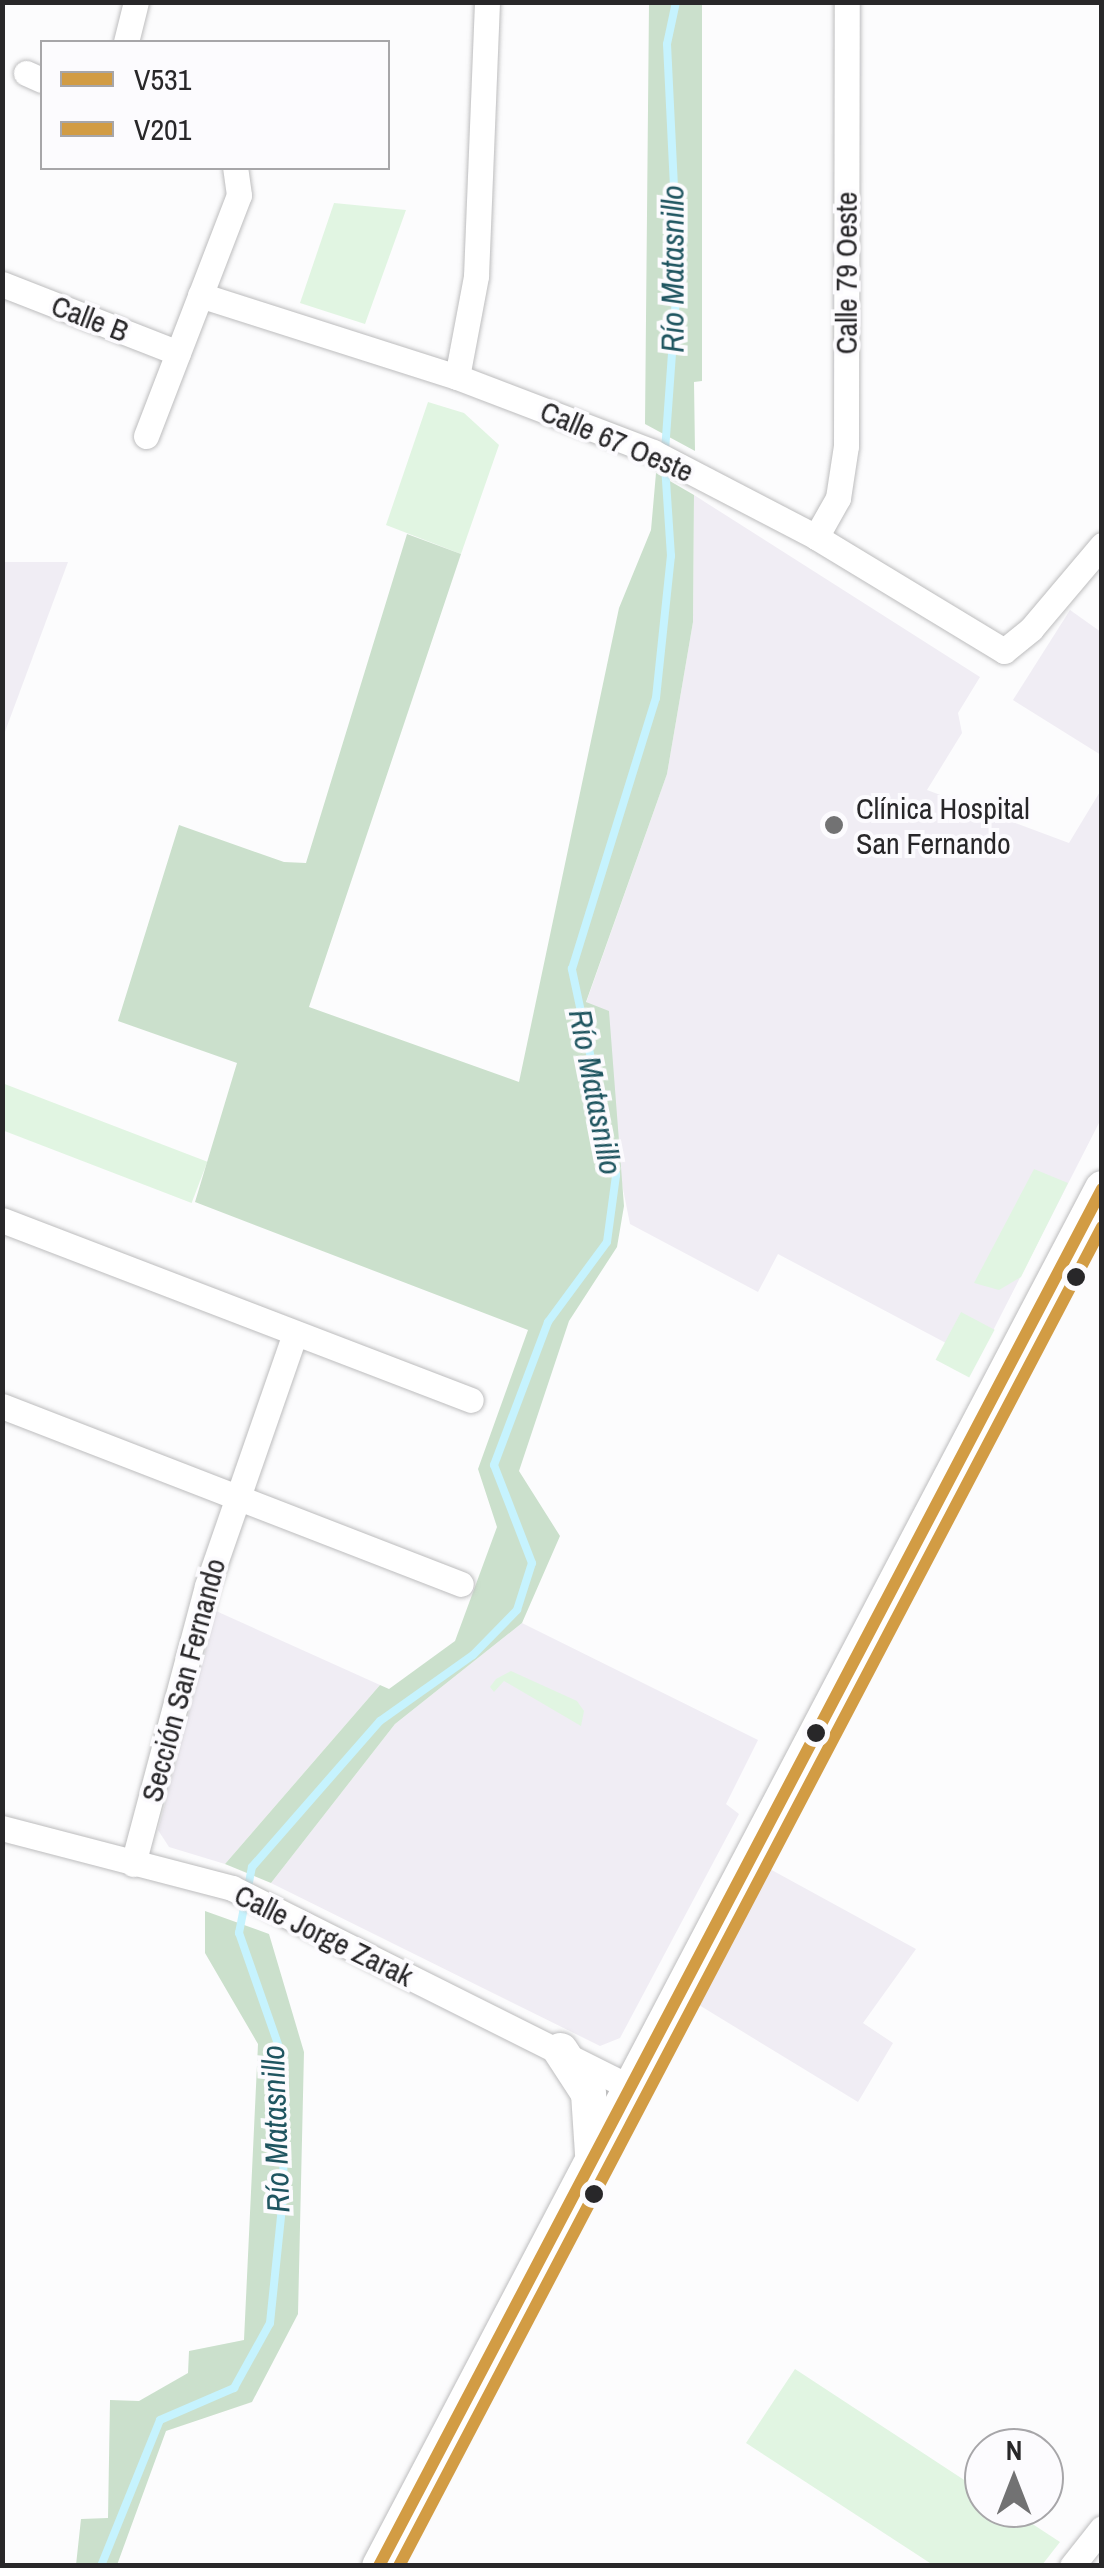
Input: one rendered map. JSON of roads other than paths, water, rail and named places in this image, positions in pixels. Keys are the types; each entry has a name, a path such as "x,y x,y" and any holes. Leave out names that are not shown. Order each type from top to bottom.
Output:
{"main road":[{"path":"379,2566 592,2156 1092,1231 1102,1188"},
{"path":"560,2050 588,2094 592,2156"}],"street":[{"path":"126,40 136,2"},
{"path":"457,377 476,276 487,2"},
{"name":"Calle 79 Oeste","path":"816,538 838,498 846,446 847,2"},
{"path":"146,436 239,195 235,170"},
{"name":"Calle B","path":"2,284 178,352"},
{"name":"Calle 67 Oeste","path":"200,295 457,377 653,452 816,538 1004,651 1102,544"},
{"path":"2,1220 472,1400"},
{"name":"Sección San Fernando","path":"132,1864 236,1498 295,1334"},
{"path":"2,1406 461,1584"},
{"name":"Calle Jorge Zarak","path":"2,1828 232,1888 630,2086"},
{"path":"1072,2566 1102,2528"}],"waterway":[{"name":"Río Matasnillo","path":"665,451 678,269 667,44 676,2"},
{"name":"Río Matasnillo","path":"101,2566 160,2420 234,2388 270,2323 284,2188 279,2047 239,1933 252,1867 380,1721 473,1655 517,1610 532,1563 494,1465 548,1322 607,1242 616,1175 572,969 656,698 671,556 665,465"}],"place":[{"name":"Clínica Hospital San Fernando","path":"834,825"}]}
